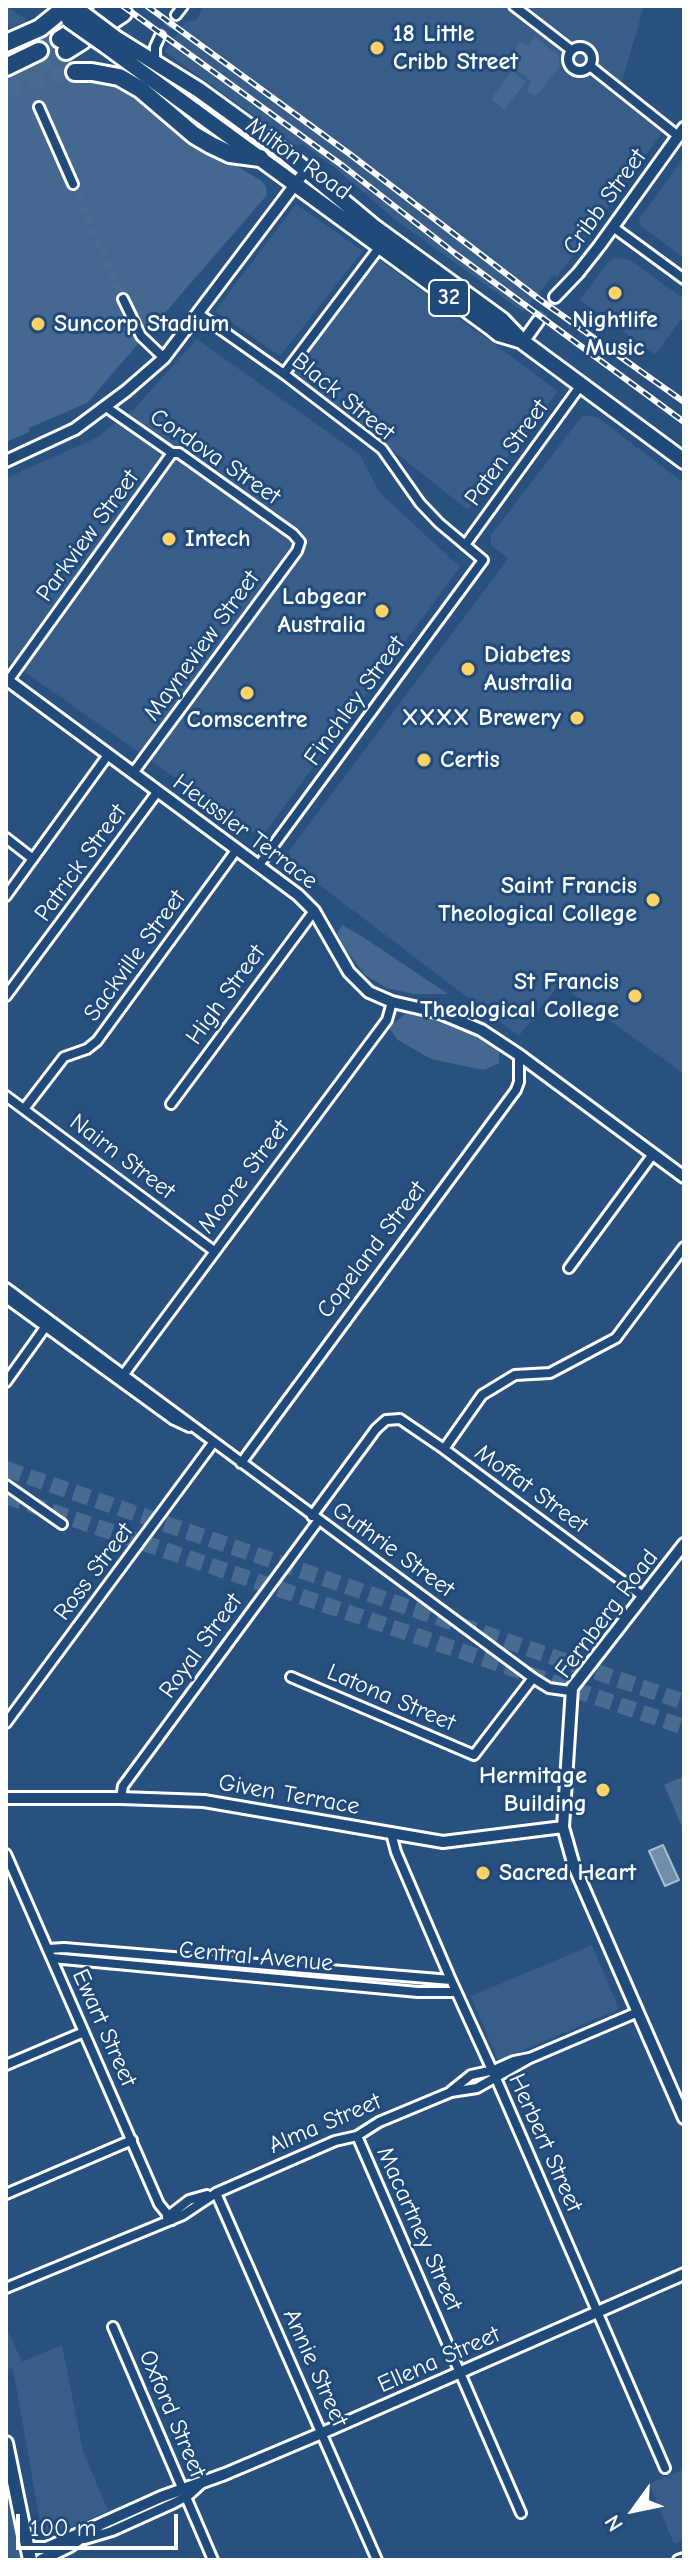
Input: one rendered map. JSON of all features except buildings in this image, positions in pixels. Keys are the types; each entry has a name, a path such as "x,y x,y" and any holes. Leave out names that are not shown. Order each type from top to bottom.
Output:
{"highway":[{"path":"6,43 40,28 67,22"},
{"path":"6,67 39,51"},
{"path":"75,72 119,77 140,89 194,135 211,145 230,154 260,158"}],"main road":[{"name":"Milton Road","path":"67,22 155,63 199,90 306,170 383,242 499,334 523,342 684,461"},
{"name":"Milton Road","path":"111,42 295,185 383,242"},
{"path":"6,2443 29,2554"}],"street":[{"path":"176,15 183,6"},
{"path":"514,6 571,50"},
{"path":"155,63 155,47 160,36"},
{"path":"578,46 587,48 592,59 590,66 581,71 572,69 567,61 571,50 578,46"},
{"path":"590,66 681,132"},
{"path":"39,107 73,184"},
{"name":"Cribb Street","path":"555,297 578,273 681,132"},
{"path":"6,461 58,438 106,407 164,358 306,170"},
{"path":"613,227 684,279"},
{"path":"284,374 383,242"},
{"path":"123,299 141,336 164,358"},
{"name":"Black Street","path":"199,314 382,449 420,503 483,560"},
{"path":"523,342 538,321"},
{"name":"Paten Street","path":"465,545 581,385"},
{"name":"Cordova Street","path":"106,407 172,453 179,453 300,542"},
{"name":"Parkview Street","path":"7,680 172,453"},
{"name":"Mayneview Street","path":"133,773 297,551 300,542"},
{"name":"Finchley Street","path":"259,865 483,560"},
{"name":"Heussler Terrace","path":"7,680 298,895 314,911 354,979 369,992 392,1002 440,1013 469,1024 519,1055 684,1177"},
{"path":"6,896 108,755"},
{"name":"Patrick Street","path":"6,996 158,791"},
{"path":"6,838 33,859"},
{"name":"Sackville Street","path":"24,1109 64,1057 87,1049 97,1041 237,849"},
{"name":"High Street","path":"171,1104 314,911"},
{"name":"Moore Street","path":"124,1374 387,1020 392,1002"},
{"name":"Copeland Street","path":"241,1463 516,1090 519,1055"},
{"name":"Nairn Street","path":"6,1096 214,1251"},
{"path":"569,1268 653,1154"},
{"path":"444,1449 482,1395 515,1375 550,1373 616,1338 684,1247"},
{"name":"Guthrie Street","path":"6,1288 533,1678 549,1688 570,1691"},
{"name":"Guthrie Street","path":"6,1298 174,1420 197,1431"},
{"path":"6,1382 46,1326"},
{"name":"Moffat Street","path":"392,1418 407,1422 644,1597"},
{"name":"Royal Street","path":"121,1798 123,1786 376,1429 392,1418"},
{"name":"Ross Street","path":"6,1723 213,1443"},
{"path":"6,1485 62,1524"},
{"name":"Fernberg Road","path":"684,1544 570,1691 563,1827 574,1866 684,2118"},
{"name":"Latona Street","path":"291,1677 474,1755 533,1678"},
{"name":"Given Terrace","path":"6,1798 204,1801 443,1842 563,1827"},
{"name":"Herbert Street","path":"391,1833 396,1852 456,1992 665,2468"},
{"name":"Ewart Street","path":"6,1854 159,2204 171,2218"},
{"name":"Central Avenue","path":"50,1953 64,1948 451,1980"},
{"name":"Central Avenue","path":"50,1953 87,1961 418,1992 456,1992"},
{"name":"Alma Street","path":"6,2288 171,2218 193,2199 216,2193 335,2141 357,2136 379,2122 451,2092 477,2088 514,2061 530,2058 638,2012"},
{"path":"6,2065 84,2032"},
{"name":"Alma Street","path":"451,2092 468,2077 493,2074"},
{"name":"Macartney Street","path":"357,2136 521,2513"},
{"path":"6,2194 132,2140"},
{"name":"Annie Street","path":"216,2193 377,2560"},
{"name":"Ellena Street","path":"41,2560 96,2534 112,2531 209,2480 684,2274"},
{"name":"Oxford Street","path":"113,2327 213,2560"},
{"name":"Ellena Street","path":"29,2554 184,2493"},
{"name":"Ellena Street","path":"67,2548 101,2524"},
{"path":"678,2560 684,2558"}],"shaded area":[{"path":"6,6 26,19 25,22 6,29"},
{"path":"204,6 644,6 619,91 667,126 557,277 554,275 523,312 397,221 302,144 297,146 166,53 165,50 186,22 196,20"},
{"path":"55,26 78,79 95,75 123,84 213,152 262,181 267,195 87,403 29,428 29,432 6,442 6,79 20,71 6,74 42,57 44,60 34,38"},
{"path":"535,37 559,56 560,66 535,97 527,91 531,81 506,62 521,41 528,46"},
{"path":"512,71 526,82 504,110 491,99"},
{"path":"684,157 684,258 640,225 639,219"},
{"path":"296,204 363,251 280,356 215,311"},
{"path":"377,258 558,391 468,510 293,372"},
{"path":"615,258 630,260 684,299 684,315 655,355 580,300 607,263"},
{"path":"197,339 360,455 380,493 460,567 261,838 6,659 6,478 96,438 134,409"},
{"name":"XXXX Brewery","path":"583,415 597,417 684,483 684,1074 559,984 519,1036 290,863 289,851 508,559 491,545 491,535"},
{"path":"342,925 448,994 413,994 387,988 365,975 337,933"},
{"path":"406,1013 458,1024 499,1051 499,1063 484,1070 431,1059 398,1040 389,1028"},
{"path":"684,1776 684,1831 664,1785"},
{"path":"663,1845 679,1880 665,1886 649,1851"},
{"path":"592,1945 619,2009 498,2061 471,1996"},
{"path":"6,2326 22,2362 62,2345 83,2451 108,2511 43,2539 13,2369 6,2366"},
{"path":"684,2469 684,2540 674,2544 649,2484"},
{"path":"6,2490 15,2530 21,2560 6,2560"}],"tunnel":[{"path":"160,36 176,15"},
{"path":"39,51 60,39"},
{"path":"14,78 66,51"},
{"path":"6,91 35,80 75,72"},
{"path":"73,184 123,299"},
{"path":"538,321 555,297"},
{"path":"6,1469 684,1702"},
{"path":"6,1496 684,1727"}],"railway":[{"path":"123,6 343,166 457,255 684,422"},
{"path":"147,6 351,155 539,299 684,402"}],"place":[{"name":"18 Little Cribb Street","path":"377,48"},
{"name":"Nightlife Music","path":"615,293"},
{"name":"Suncorp Stadium","path":"38,324"},
{"name":"Intech","path":"169,539"},
{"name":"Labgear Australia","path":"382,611"},
{"name":"Diabetes Australia","path":"468,669"},
{"name":"Comscentre","path":"247,693"},
{"name":"XXXX Brewery","path":"577,718"},
{"name":"Certis","path":"424,760"},
{"name":"Saint Francis Theological College","path":"653,900"},
{"name":"St Francis Theological College","path":"635,996"},
{"name":"Hermitage Building","path":"603,1790"},
{"name":"Sacred Heart","path":"483,1873"}]}
